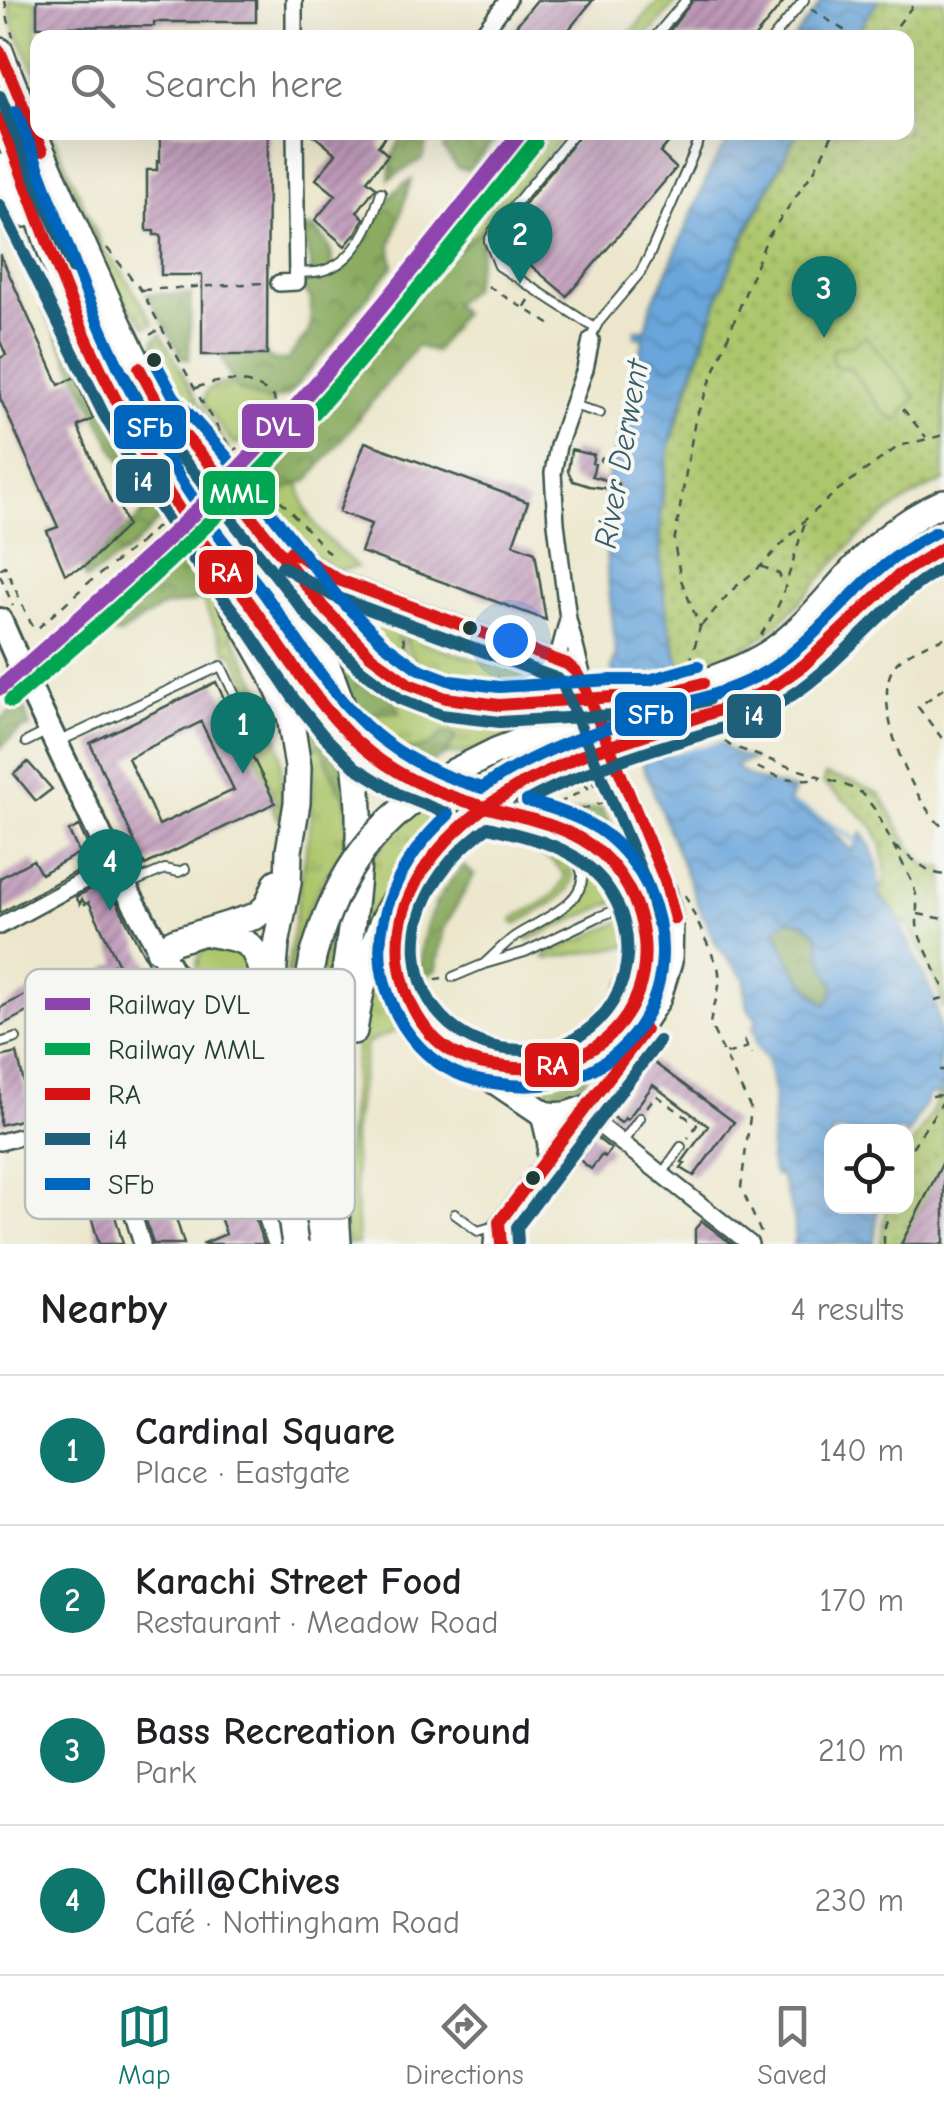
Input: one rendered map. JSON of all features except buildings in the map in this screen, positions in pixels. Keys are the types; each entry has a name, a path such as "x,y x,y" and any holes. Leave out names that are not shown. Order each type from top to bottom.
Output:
{"main road":[{"path":"0,51 30,122"},
{"path":"0,118 67,298"},
{"path":"38,140 102,292 178,445 198,480 308,627 332,678 346,721 358,785 360,821 345,969"},
{"path":"0,167 105,380 203,544 290,716 298,785 274,969"},
{"path":"160,407 324,608 371,656 409,684 473,703 652,698"},
{"path":"311,969 324,921 339,887 366,845 401,810 456,771 496,750 652,698 698,672 757,661 815,613 884,540 941,506"},
{"path":"203,544 301,678 364,752 391,770 442,794 576,837 611,862 637,903 646,957 638,992 620,1024 597,1046 582,1056 544,1068 510,1068 462,1058"},
{"path":"585,1110 568,1116 544,1114 462,1058 430,1033 419,1018 403,986 398,960 400,923 448,838 515,786 553,778 592,751 719,711 784,681 836,637 893,578 921,558 944,548"},
{"path":"159,950 175,941 252,919 264,910 290,851"},
{"path":"355,1018 370,957 395,898 434,868"},
{"path":"206,933 234,936 250,945 262,969"},
{"path":"544,1114 552,1144 550,1157"},
{"path":"290,1219 297,1244"},
{"path":"314,1244 317,1219"},
{"path":"332,1219 338,1244"}],"street":[{"path":"294,0 294,30"},
{"path":"485,30 508,0"},
{"path":"279,283 297,282 295,140"},
{"path":"492,1244 494,1230 650,1021 670,980 674,962 676,934 671,885 586,688 568,618 553,473 593,334"},
{"path":"249,514 291,551 323,572 556,660"},
{"path":"568,618 556,660 558,671 586,688"},
{"path":"0,620 125,887 170,969"},
{"path":"0,926 114,864"},
{"path":"585,1110 750,1244"},
{"path":"0,1142 25,1136"},
{"path":"134,1219 142,1244"},
{"path":"267,1219 276,1244"},
{"path":"498,1226 501,1244"}],"lane":[{"path":"661,30 686,0"},
{"path":"781,30 806,4"},
{"path":"568,140 494,230 489,242 499,266 593,334 640,273 700,140"},
{"path":"297,273 324,271 346,256 364,236 382,192"},
{"path":"572,405 600,413"},
{"path":"26,742 53,736 221,666 247,721"},
{"path":"391,770 452,808"},
{"path":"464,814 554,842 572,855 582,876 572,901 517,935 484,964"},
{"path":"125,887 165,869 185,869"},
{"path":"453,977 526,952 671,885"},
{"path":"0,1043 16,1038"},
{"path":"622,1143 640,1118"},
{"path":"662,1174 681,1147"},
{"path":"455,1214 478,1231 498,1226"}],"path":[{"path":"894,30 918,0"},
{"path":"806,4 844,30"},
{"path":"698,672 700,628 680,580 674,543 695,420 767,238 815,169 830,140"},
{"path":"106,246 141,290 231,449"},
{"path":"141,290 279,283"},
{"path":"488,286 551,325"},
{"path":"524,308 535,290"},
{"path":"150,335 162,327"},
{"path":"2,566 33,628 38,628 140,543 252,433 249,436 275,405 274,396 265,389 235,380 213,381 195,388"},
{"path":"903,409 927,438"},
{"path":"700,628 732,590 838,490 890,451 944,435"},
{"path":"558,446 602,457 600,462"},
{"path":"260,477 342,568"},
{"path":"761,634 776,610 806,519"},
{"path":"761,566 779,574 784,586"},
{"path":"403,603 404,649 415,668"},
{"path":"944,638 895,665 888,680 891,735 927,809 944,828"},
{"path":"496,681 508,663"},
{"path":"944,688 918,707 944,741"},
{"path":"725,740 862,793 876,811 915,892 920,937 944,990"},
{"path":"757,767 777,778 793,781 822,778"},
{"path":"553,778 541,793 545,799 584,783 588,788 543,812 560,816 603,803"},
{"path":"591,778 622,836 653,879 671,885 718,966 720,985 710,1024 751,1109 741,1188 765,1244"},
{"path":"894,846 931,872 944,876"},
{"path":"422,906 434,868"},
{"path":"916,914 944,919"},
{"path":"912,941 920,937"},
{"path":"418,982 453,977"},
{"path":"935,1000 944,998"},
{"path":"744,1039 752,1054"},
{"path":"725,1055 748,1047"},
{"path":"640,1118 656,1095 697,1125 681,1147"},
{"path":"914,1144 944,1098 932,1096"},
{"path":"884,1244 889,1214"},
{"path":"876,1228 884,1230"}],"green space":[{"path":"9,0 37,0 37,30 30,30 30,61 13,26"},
{"path":"659,0 678,0 652,30 633,30"},
{"path":"879,0 944,0 944,481 910,498 870,527 793,609 756,641 710,662 680,666 667,616 661,568 661,509 669,448 725,279 794,140 914,140 914,30 858,30"},
{"path":"50,140 55,140 104,251 154,324 145,326 116,289"},
{"path":"400,140 428,140 422,159 389,179"},
{"path":"447,140 495,140 468,170 458,168 443,149"},
{"path":"538,140 560,140 487,225 441,265"},
{"path":"411,180 391,245 393,266 334,342 287,396 265,401 236,389 221,355 267,355 271,360 287,360 308,333 311,299 300,286 312,268 302,234 309,226 319,233 329,247 333,265 343,271 386,201"},
{"path":"487,225 472,289 453,304 462,313 435,352 417,346 308,481 285,488 271,516 252,493 291,453 441,265"},
{"path":"147,294 191,294 189,359 183,358"},
{"path":"50,302 114,431 164,515 132,548 86,580 82,571 148,509 42,306"},
{"path":"161,334 229,449 222,455 159,362 154,348 155,339"},
{"path":"866,336 914,395 915,399 902,412 904,416 896,421 885,414 849,367 838,368 832,361 835,348"},
{"path":"228,383 270,395 273,404 235,446 204,404 211,388"},
{"path":"291,453 306,510 320,532 357,567 336,571 324,563 252,493"},
{"path":"218,525 286,610 321,679 317,681 216,528"},
{"path":"190,553 210,592 202,600 162,607 118,635 103,629 155,577"},
{"path":"314,578 355,598 398,612 402,648 420,678 362,633"},
{"path":"210,592 271,709 281,753 282,818 277,818 272,806 277,803 248,738 262,733 262,715 202,600"},
{"path":"302,595 374,673 555,714 558,721 462,754 446,754 418,770 350,723"},
{"path":"404,618 424,625 419,642 493,665 498,653 540,669 548,688 477,689 433,677 417,664 407,644"},
{"path":"360,671 390,694 398,706 400,713 375,712 378,725 374,731 381,738 409,749 427,746 442,733 455,735 446,754 418,770 392,758 360,733 356,715 360,710 342,684"},
{"path":"290,680 343,746 349,842 309,907 291,969 287,969 310,825 314,773 303,717"},
{"path":"22,701 30,728 21,729 0,748 0,721"},
{"path":"298,702 305,703 317,718 326,737 343,746 349,805 321,746 310,750"},
{"path":"825,775 880,794 909,845 926,866 944,868 944,1009 909,925 899,921 881,896 884,860 876,833 861,814 823,783"},
{"path":"424,804 441,813 420,838 387,892 355,985 367,866 392,833"},
{"path":"601,808 632,861 562,821 581,811"},
{"path":"548,845 564,859 572,882 556,900 516,924 514,918 545,901 562,883 565,875 536,850"},
{"path":"571,847 600,869 623,898 528,940 526,937 580,900 588,888 590,875 585,862"},
{"path":"464,866 474,875 444,928 436,970 422,978 422,947 429,917"},
{"path":"342,911 336,969 322,969 324,960"},
{"path":"630,918 633,945 546,959 543,956"},
{"path":"788,920 805,923 817,933 826,971 834,982 826,1005 790,962 776,928"},
{"path":"382,939 390,984 411,1024 367,1043 355,1122 359,1030"},
{"path":"209,945 241,945 250,969 197,969 200,954"},
{"path":"623,979 626,980 616,1004 599,1026 577,1043 552,1053 526,1056 499,1054 474,1046 433,1013 419,989 426,988 438,1011 476,1039 501,1051 528,1053 563,1045 578,1036 604,1012"},
{"path":"596,1061 577,1104 560,1114 510,1079 554,1076"},
{"path":"944,1081 944,1163 901,1244 880,1244 886,1214 914,1214 914,1142 932,1112"},
{"path":"355,1179 358,1244 346,1244 345,1219 355,1219"}],"water":[{"path":"823,0 879,0 858,30 800,30"},
{"name":"River Derwent","path":"729,140 793,140 732,262 675,424 661,508 661,568 677,655 709,730 727,748 752,759 735,766 747,775 794,790 788,805 823,824 852,852 862,832 877,863 879,896 895,912 935,1000 941,1039 939,1073 944,1076 940,1095 929,1096 914,1124 824,1124 824,1214 877,1214 874,1244 793,1244 791,1209 780,1174 775,1176 770,1161 774,1096 767,1058 758,1048 753,1026 758,1021 746,1002 745,979 716,944 702,914 637,750 612,668 616,654 607,569 605,489 644,338 635,337 635,330 647,327 651,304 712,166","holes":["788,920 805,923 817,933 826,971 834,983 826,1005 796,971 776,928"]}],"pier":[{"path":"686,667 710,725 724,741 637,762 610,682"}],"waterway":[{"path":"789,803 858,841"}],"rail line":[{"name":"DVL","path":"0,688 227,481 359,333 515,140"},
{"name":"MML","path":"11,701 142,586 267,464 371,346 535,143"}],"transit line":[{"name":"RA","path":"0,51 30,122"},
{"name":"i4","path":"0,96 73,269"},
{"name":"SFb","path":"16,111 112,353 185,486 354,714 408,757 442,774 482,788 566,743 758,676 802,644 883,566 936,532"},
{"name":"RA","path":"0,118 98,364 142,448 192,528 300,676 347,732 404,775 441,793 485,807"},
{"name":"RA","path":"37,140 42,151"},
{"name":"i4","path":"0,205 103,413 137,472 193,559 294,699 355,767 398,794 448,814"},
{"name":"SFb","path":"154,360 174,397 337,596 383,643 417,668 451,681 499,687 649,680 698,666"},
{"name":"RA","path":"139,368 160,407 324,608 371,656 409,684 446,698 499,705 651,698 703,683"},
{"name":"i4","path":"124,376 146,417 310,619 360,669 400,699 441,715 500,722 652,715 708,700"},
{"name":"RA","path":"485,807 523,783 580,756 729,707 770,689 804,665 899,575 944,547"},
{"name":"RA","path":"291,551 339,580 567,664 576,672 665,881 675,919"},
{"name":"i4","path":"282,566 333,596 558,679 648,887 658,923"},
{"name":"i4","path":"527,801 597,769 725,727 778,704 822,672 900,598 944,567"},
{"name":"SFb","path":"448,815 404,870 385,914 381,960 391,1001 408,1033 447,1068 493,1083 554,1083 578,1076 612,1056 638,1029 654,998 662,963 660,927 650,892 631,860 604,833 577,818 527,801"},
{"name":"RA","path":"485,807 554,827 592,846 612,865 639,913 644,967 638,994 625,1018 606,1039 559,1064 520,1068 462,1057 426,1029 405,989 399,936 411,893 435,854 485,807"},
{"name":"i4","path":"488,827 571,854 602,880 617,902 625,927 623,977 613,1001 597,1022 562,1045 536,1050 502,1048 465,1035 436,1010 419,975 416,935 426,899 459,852 488,827"},
{"name":"RA","path":"501,1244 499,1222 645,1030"},
{"name":"i4","path":"518,1242 517,1227 659,1041"}],"place":[{"name":"Karachi Street Food","path":"520,284"},
{"name":"Bass Recreation Ground","path":"824,338"},
{"name":"Cardinal Square","path":"243,774"},
{"name":"Chill@Chives","path":"110,911"}]}
